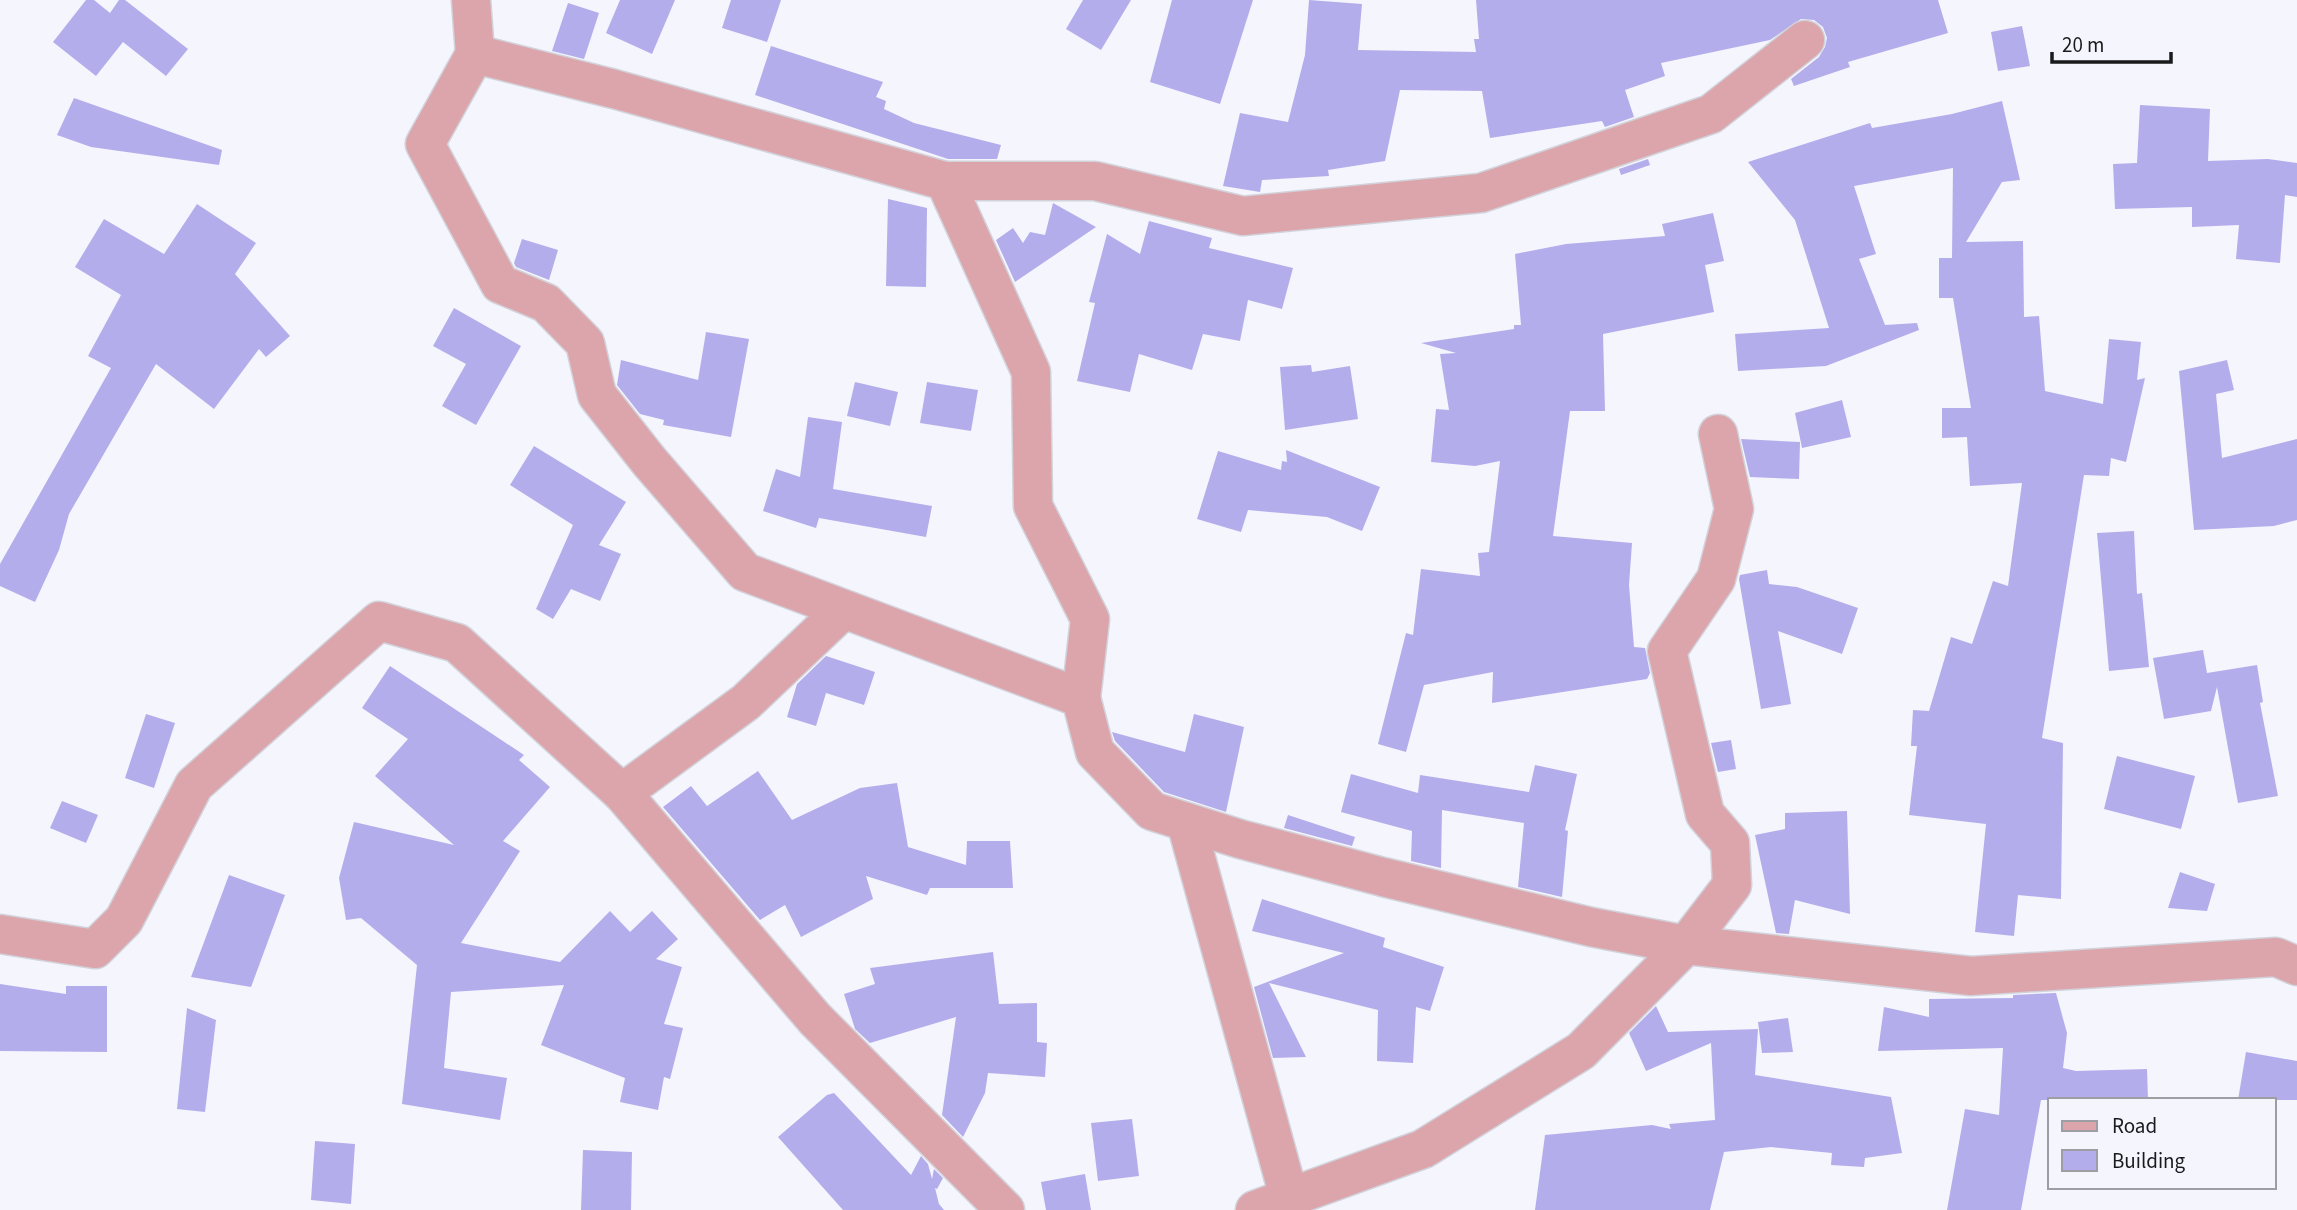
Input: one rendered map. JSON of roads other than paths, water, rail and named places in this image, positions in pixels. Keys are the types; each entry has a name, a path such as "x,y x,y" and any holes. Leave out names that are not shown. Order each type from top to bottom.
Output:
{"street":[{"path":"471,0 475,54 425,144 499,284 546,303 585,343 597,395 649,461 745,572 1081,698"},
{"path":"475,54 614,89 945,181 1095,181 1243,216 1480,193 1710,114 1805,40"},
{"path":"945,181 1031,372 1033,506 1090,619 1081,698 1095,752 1152,811 1383,877 1591,927 1686,945 1971,976 2276,957 2297,966"},
{"path":"1186,822 1272,1204 1423,1149 1581,1051 1686,945 1732,885 1730,843 1705,814 1667,651 1716,579 1734,509 1718,434"},
{"path":"622,793 746,702 843,610"},
{"path":"0,934 95,949 124,920 194,785 379,621 457,643 622,793 815,1019 1005,1210"}]}
